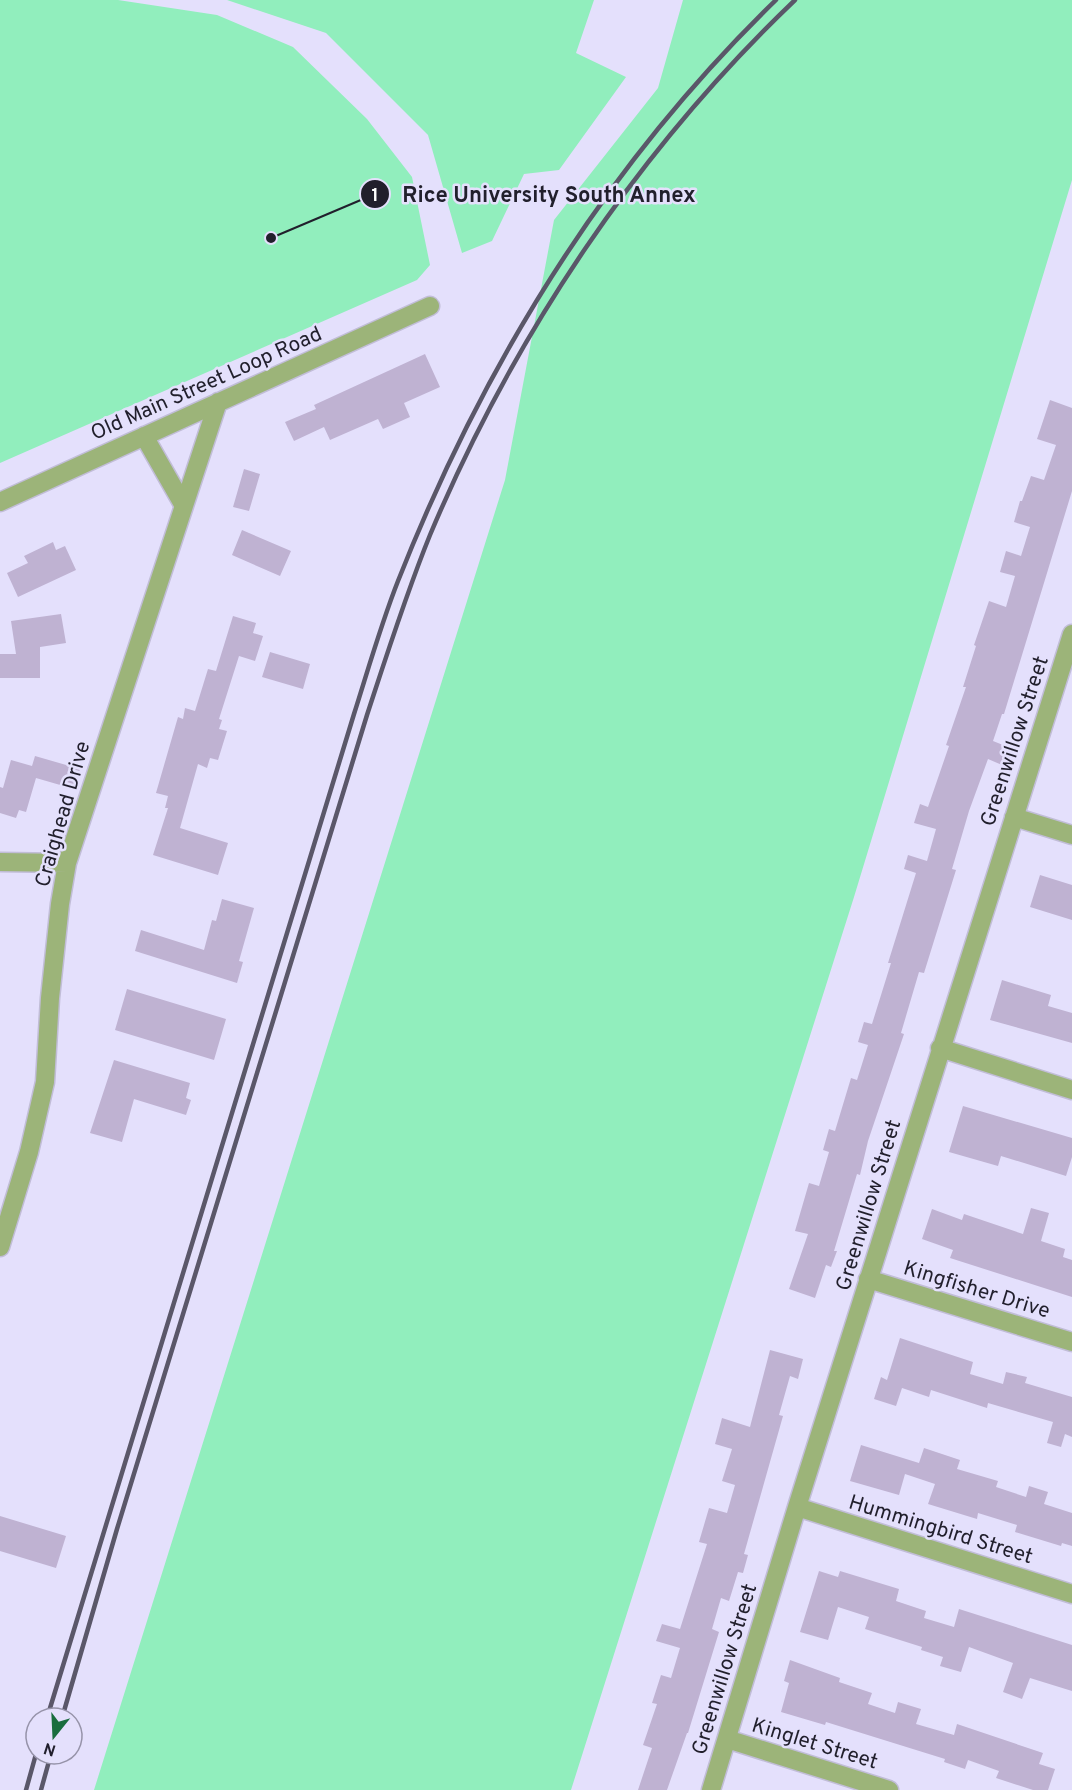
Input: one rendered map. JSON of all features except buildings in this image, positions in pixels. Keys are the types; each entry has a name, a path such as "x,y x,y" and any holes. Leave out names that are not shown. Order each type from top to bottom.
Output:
{"street":[{"name":"Old Main Street Loop Road","path":"0,502 430,306"},
{"name":"Craighead Drive","path":"0,1247 7,1203 29,1152 45,1082 50,998 60,904 67,863 218,402"},
{"path":"144,436 184,506"},
{"name":"Greenwillow Street","path":"711,1790 868,1278 1072,634"},
{"path":"1014,817 1072,835"},
{"path":"0,862 67,863"},
{"path":"940,1048 1072,1090"},
{"name":"Kingfisher Drive","path":"868,1278 1072,1342"},
{"name":"Hummingbird Street","path":"797,1507 1072,1594"},
{"name":"Kinglet Street","path":"727,1739 890,1790"}],"green space":[{"path":"0,0 118,0 217,15 293,47 367,119 412,177 430,265 417,280 0,463"},
{"path":"227,0 594,0 576,53 626,77 559,170 524,174 492,241 462,253 428,135 326,33"},
{"path":"683,0 1072,0 1072,180 854,897 571,1790 94,1790 505,480 554,220 658,88"}],"railway":[{"path":"51,1706 375,647 398,581 432,500 511,344 556,270 605,198 658,129 715,63 776,0"},
{"path":"65,1706 117,1529 367,715 430,535 463,461 500,388 541,317 585,249 633,182 684,119 738,58 795,0"},
{"path":"26,1790 33,1766"},
{"path":"41,1790 48,1766"}],"place":[{"name":"Rice University South Annex","path":"271,238"}]}
